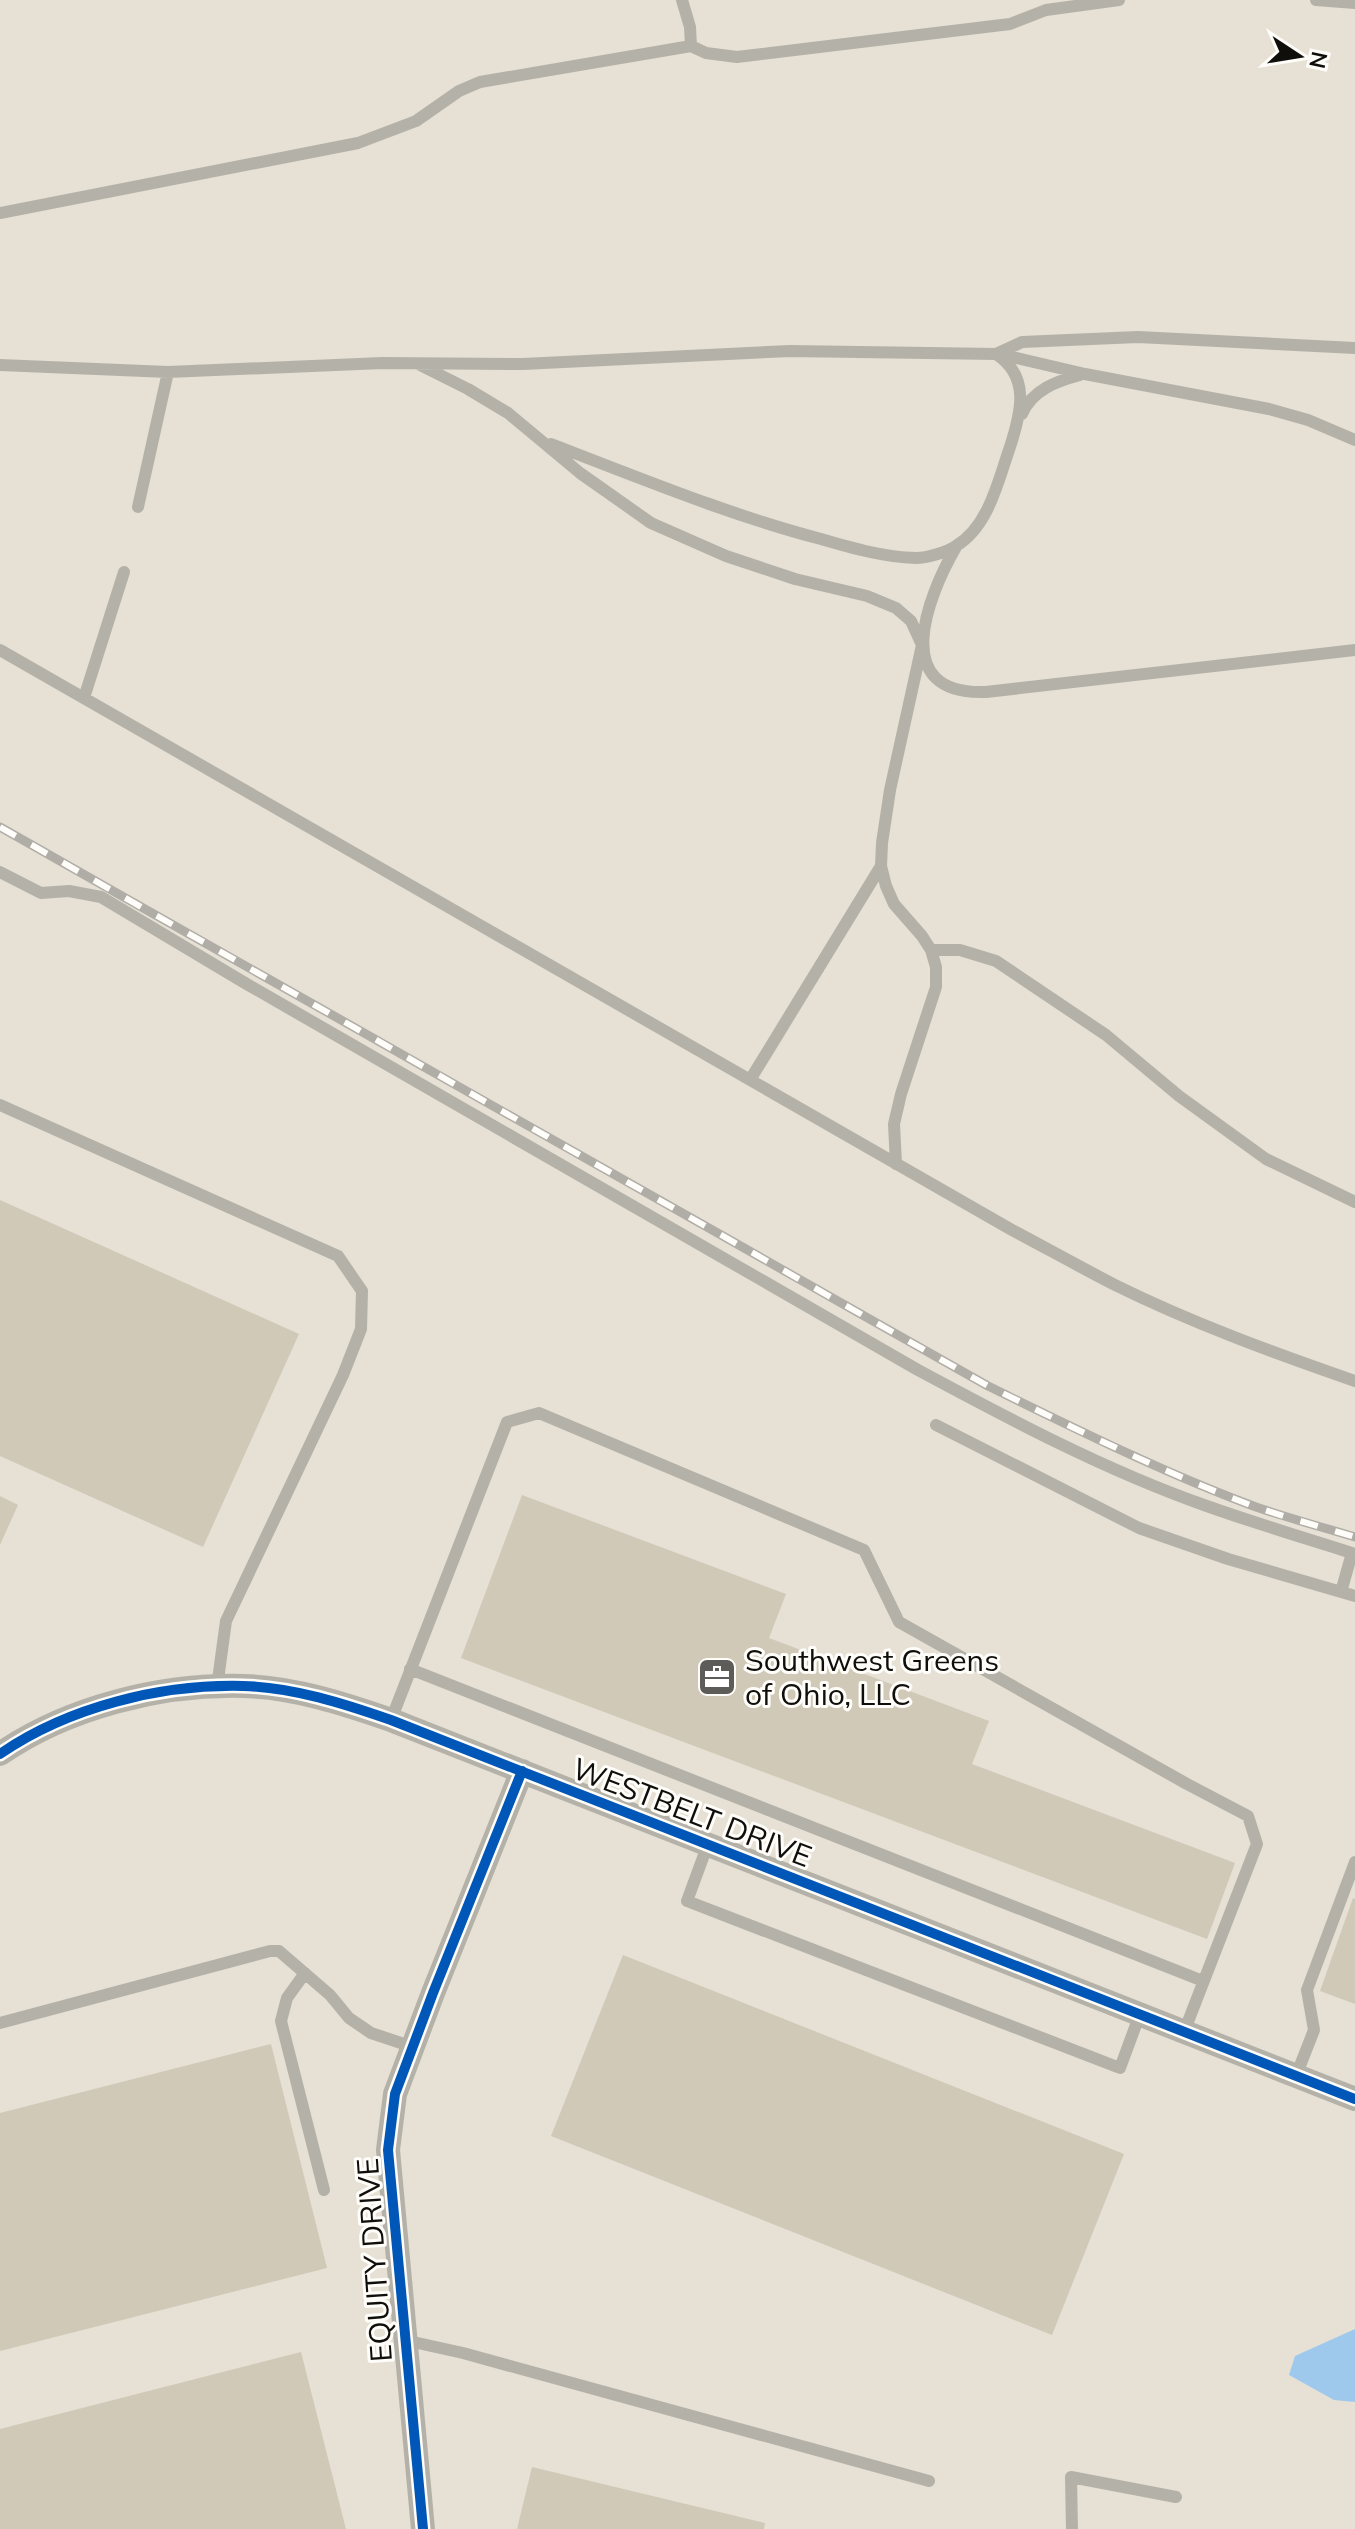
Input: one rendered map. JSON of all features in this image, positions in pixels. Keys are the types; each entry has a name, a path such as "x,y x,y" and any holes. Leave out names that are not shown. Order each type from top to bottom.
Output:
{"street":[{"name":"WESTBELT DRIVE","path":"0,1754 43,1729 137,1695 245,1686 314,1696 391,1720 1355,2099"},
{"name":"EQUITY DRIVE","path":"423,2529 388,2150 395,2094 522,1771"}],"lane":[{"path":"682,0 690,27 691,46"},
{"path":"0,213 358,143 416,121 459,91 480,82 691,46 706,53 737,57 1010,24 1046,10 1119,0"},
{"path":"1316,0 1355,3"},
{"path":"996,354 1022,342 1138,337 1355,348"},
{"path":"0,365 168,372 415,363 523,364 790,351 996,354 1269,409 1308,420 1355,440"},
{"path":"996,354 1008,361 1018,380 1020,406 1015,432"},
{"path":"415,363 508,413 580,473 651,523 726,556 795,579 867,596 896,608 911,621 922,645 924,658 946,686 971,692 1355,650"},
{"path":"138,507 168,372"},
{"path":"896,1164 894,1124 936,987 936,967 931,950 894,904 886,886 881,866 883,832 933,596 956,547 980,525 1025,407 1044,388 1085,374"},
{"path":"541,440 778,528 882,556 920,558 956,547"},
{"path":"84,698 124,572"},
{"path":"0,650 1012,1230 1116,1285 1287,1358 1355,1381"},
{"path":"750,1080 881,866"},
{"path":"0,872 41,893 69,891 101,897 918,1370 999,1413 1106,1464 1203,1505 1354,1553 1341,1592"},
{"path":"931,950 960,950 996,961 1106,1035 1179,1096 1266,1159 1355,1202"},
{"path":"0,1105 338,1256 362,1291 361,1329 343,1375 226,1621 217,1687"},
{"path":"391,1720 507,1422 539,1413 864,1550 899,1622 1248,1816 1257,1844 1184,2032"},
{"path":"936,1425 1139,1528 1228,1559 1355,1596"},
{"path":"410,1669 1203,1981"},
{"path":"708,1844 687,1901 1120,2068 1140,2014"},
{"path":"1296,2076 1314,2030 1307,1990 1355,1862"},
{"path":"0,2023 279,1951 330,1995 349,2018 371,2033 413,2047"},
{"path":"305,1973 287,1998 281,2021 324,2190"},
{"path":"404,2340 463,2353 929,2481"},
{"path":"1072,2529 1071,2477 1176,2497"}],"shaded area":[{"path":"0,0 1355,0 1355,2529 0,2529"}],"water":[{"path":"1355,2329 1355,2402 1334,2400 1289,2375 1295,2356"}],"building":[{"path":"0,1200 299,1334 203,1547 0,1456"},
{"path":"522,1495 786,1594 769,1638 989,1721 972,1764 1235,1863 1207,1939 461,1658"},
{"path":"0,1496 18,1505 0,1545"},
{"path":"1355,1899 1355,2004 1320,1991"},
{"path":"623,1955 1124,2154 1052,2335 551,2136"},
{"path":"271,2044 327,2268 0,2351 0,2113"},
{"path":"301,2352 346,2529 0,2529 0,2429"},
{"path":"532,2467 765,2523 764,2529 517,2529"}],"railway":[{"path":"0,827 988,1386 1120,1450 1222,1494 1355,1537"}],"cycle path":[{"path":"0,1754 55,1723 85,1711 148,1694 212,1686 243,1686 281,1689 318,1697 391,1720 1355,2099"},
{"path":"423,2529 388,2150 395,2094 522,1771"}],"place":[{"name":"Southwest Greens of Ohio, LLC","path":"717,1677"}]}
